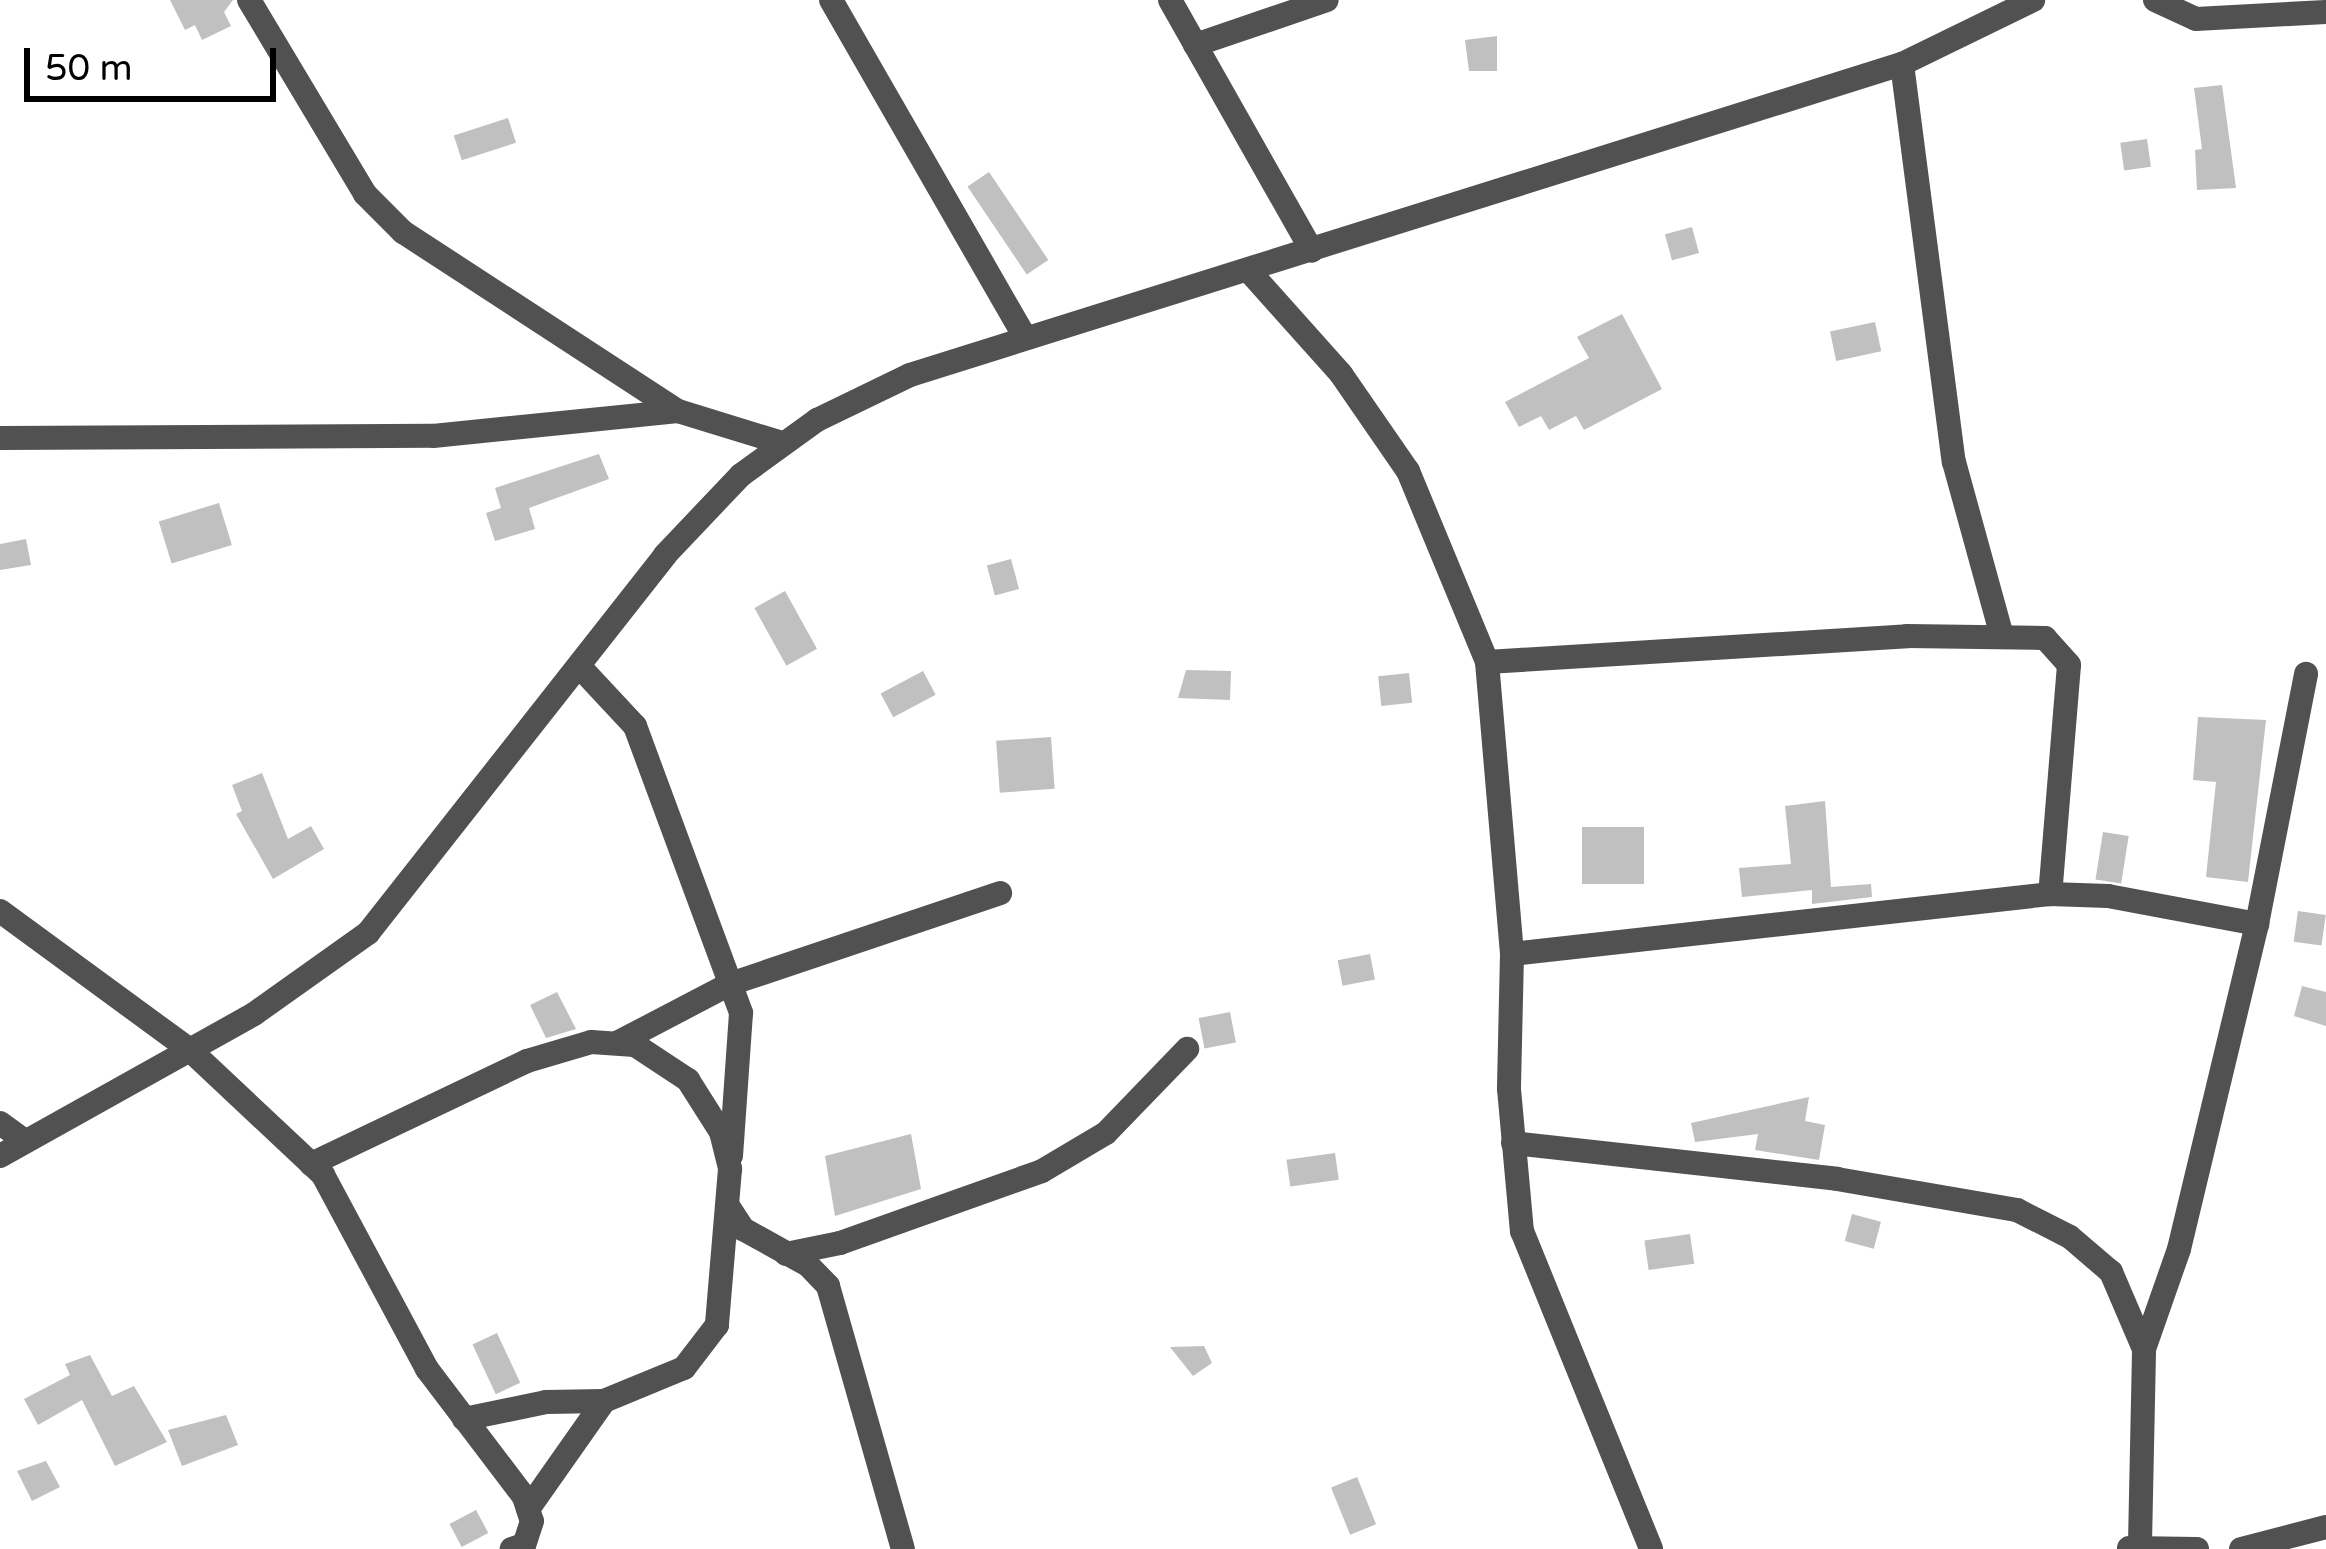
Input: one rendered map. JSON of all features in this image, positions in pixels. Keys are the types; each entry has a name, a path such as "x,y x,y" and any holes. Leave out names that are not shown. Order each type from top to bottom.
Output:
{"street":[{"path":"249,0 365,194 390,219 677,411 782,443"},
{"path":"831,0 1025,338"},
{"path":"1170,0 1312,251"},
{"path":"1195,45 1327,0"},
{"path":"0,1156 190,1050 368,933 700,516 782,443 910,375 1903,64 2033,0"},
{"path":"2155,0 2196,19 2326,12"},
{"path":"1903,64 1950,438 2002,636"},
{"path":"1249,271 1341,374 1408,471 1487,662 1512,954 1513,1143 1522,1231 1651,1549"},
{"path":"0,438 433,436 677,411"},
{"path":"1487,662 2002,636 2045,638 2068,665 2050,894"},
{"path":"464,1419 546,1402 604,1400 684,1368 716,1325 730,1209 741,1013 635,726 579,666"},
{"path":"2197,1549 2133,1546 2144,1349 2179,1249 2257,924 2306,674"},
{"path":"615,1044 730,985 1000,893"},
{"path":"1512,954 2050,894 2108,896 2257,924"},
{"path":"0,911 190,1050 311,1164 464,1419 528,1509"},
{"path":"311,1164 527,1061 591,1042 635,1045 688,1080 721,1132 730,1169"},
{"path":"786,1254 840,1243 1042,1171 1106,1132 1187,1049"},
{"path":"0,1123 25,1141"},
{"path":"1513,1143 1838,1179 2017,1210 2070,1237 2111,1271 2144,1349"},
{"path":"730,1209 743,1229 828,1286 903,1549"},
{"path":"512,1549 524,1545 528,1509 604,1400"},
{"path":"2241,1549 2326,1527"}],"building":[{"path":"170,0 233,0 224,12 231,26 202,40 195,25 185,30"},
{"path":"1497,36 1497,71 1469,71 1465,40"},
{"path":"2222,85 2236,188 2197,190 2195,150 2202,149 2194,88"},
{"path":"508,118 516,143 462,160 454,136"},
{"path":"2147,139 2151,167 2124,170 2120,143"},
{"path":"989,172 1048,260 1027,274 967,187"},
{"path":"1692,227 1699,253 1672,260 1665,234"},
{"path":"1622,314 1662,389 1584,430 1576,416 1549,430 1541,416 1519,427 1505,402 1589,358 1577,337"},
{"path":"1875,322 1881,351 1836,361 1830,332"},
{"path":"599,454 609,479 529,508 535,529 495,541 486,513 501,508 495,488"},
{"path":"219,503 232,545 172,563 159,521"},
{"path":"26,539 31,565 0,570 0,544"},
{"path":"1011,559 1019,589 995,595 987,565"},
{"path":"785,591 817,649 786,666 754,608"},
{"path":"1186,670 1231,671 1230,700 1178,698"},
{"path":"923,671 936,695 893,717 881,694"},
{"path":"1409,673 1412,703 1381,706 1378,676"},
{"path":"2198,717 2266,720 2248,882 2206,877 2216,782 2193,780"},
{"path":"1051,737 1055,789 1000,793 996,741"},
{"path":"262,773 288,839 311,826 324,849 273,879 236,814 242,811 232,785"},
{"path":"1825,801 1831,887 1871,884 1872,897 1812,904 1812,890 1742,897 1739,868 1791,864 1785,806"},
{"path":"1582,827 1644,827 1644,884 1582,884"},
{"path":"2103,832 2129,836 2121,883 2095,879"},
{"path":"2298,911 2326,915 2321,946 2294,942"},
{"path":"1370,954 1375,980 1343,986 1338,960"},
{"path":"2302,986 2326,992 2326,1026 2294,1016"},
{"path":"557,992 576,1029 546,1038 530,1005"},
{"path":"1230,1012 1236,1042 1205,1049 1199,1018"},
{"path":"1809,1097 1805,1121 1825,1125 1819,1160 1755,1150 1758,1134 1695,1142 1691,1123"},
{"path":"911,1134 921,1189 835,1216 825,1156"},
{"path":"1335,1153 1339,1180 1290,1187 1286,1160"},
{"path":"1852,1214 1881,1222 1874,1249 1845,1241"},
{"path":"1690,1234 1694,1264 1649,1270 1644,1240"},
{"path":"497,1333 520,1383 496,1394 473,1344"},
{"path":"1204,1346 1212,1363 1193,1376 1170,1347"},
{"path":"90,1355 112,1396 134,1386 167,1442 115,1466 82,1400 38,1425 24,1399 70,1375 65,1364"},
{"path":"226,1415 238,1445 182,1466 168,1430"},
{"path":"46,1461 60,1487 32,1501 17,1471"},
{"path":"1357,1477 1376,1524 1350,1535 1331,1487"},
{"path":"476,1510 488,1533 462,1547 450,1524"}]}
